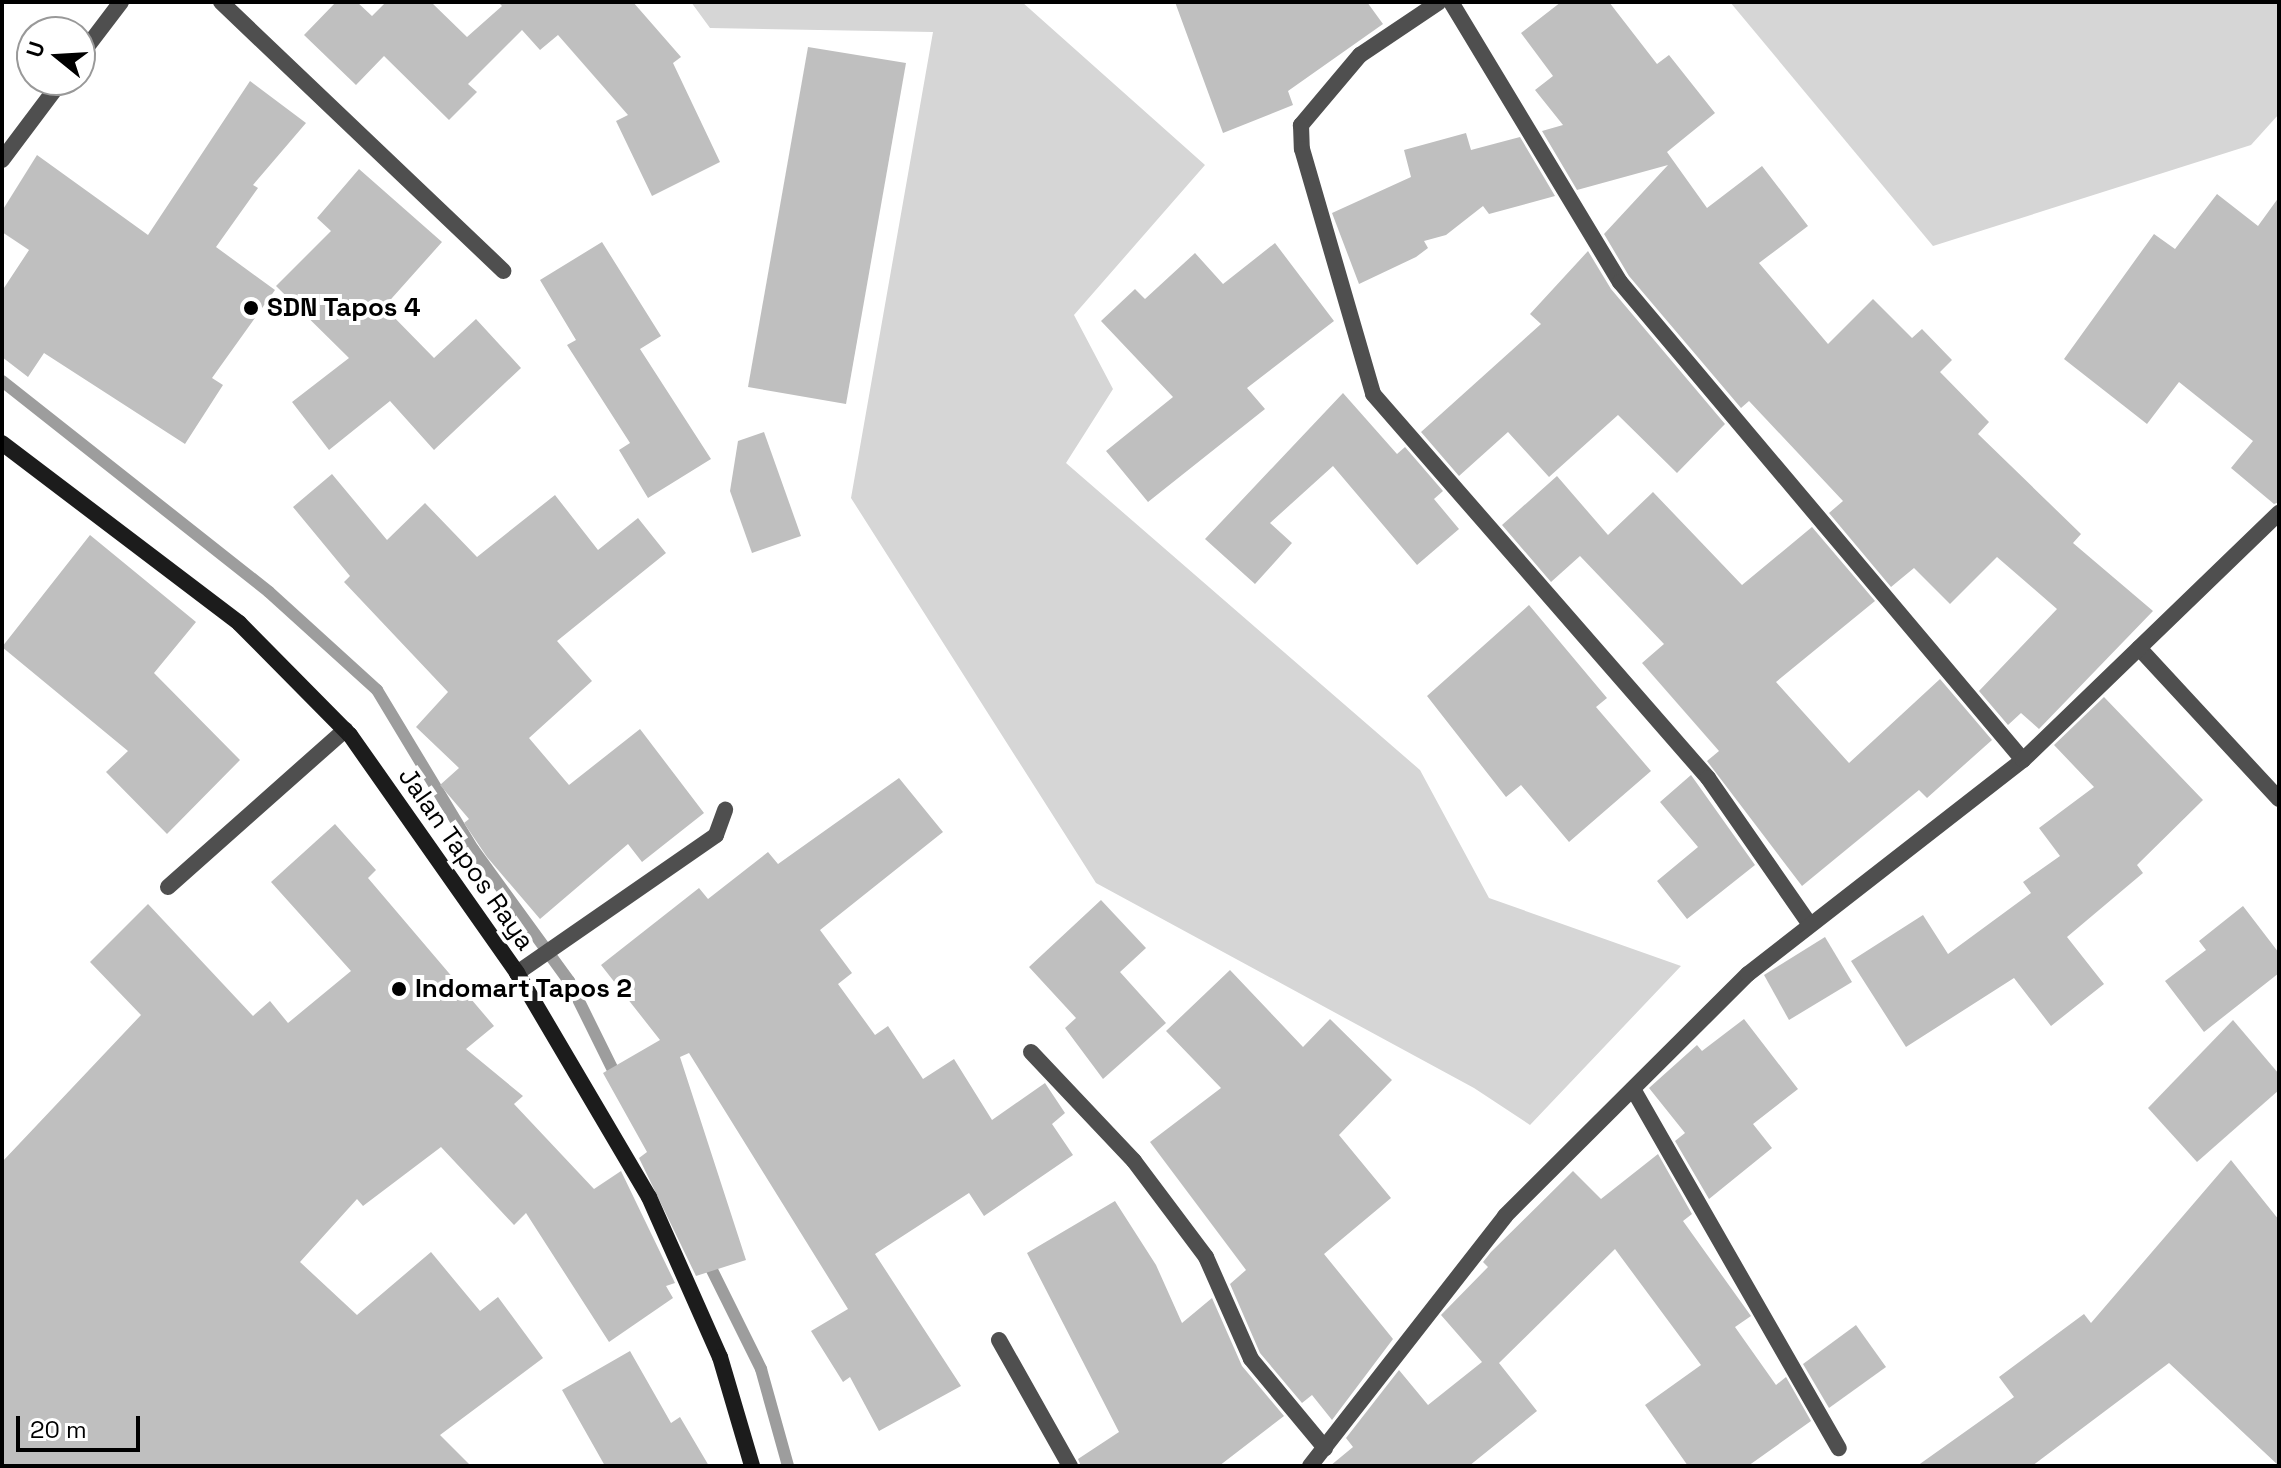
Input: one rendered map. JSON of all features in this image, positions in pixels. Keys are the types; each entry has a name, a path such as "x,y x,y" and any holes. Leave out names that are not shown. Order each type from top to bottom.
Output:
{"main road":[{"name":"Jalan Tapos Raya","path":"2,443 239,623 345,730 517,973 649,1197 720,1357 752,1466"}],"street":[{"path":"96,35 121,2"},
{"path":"221,2 503,271"},
{"path":"1439,2 1360,55 1301,125 1302,149 1373,394 1678,742 1810,925"},
{"path":"1451,2 1620,282 2023,760"},
{"path":"2,160 50,96"},
{"path":"1310,1466 1505,1216 1748,974 2023,760 2279,513"},
{"path":"2139,648 2279,799"},
{"path":"168,887 345,730"},
{"path":"517,973 548,948 716,835 725,810"},
{"path":"1031,1052 1134,1161 1206,1257 1251,1359 1325,1448"},
{"path":"1633,1089 1839,1448"},
{"path":"999,1340 1070,1466"}],"shaded area":[{"path":"691,2 1022,2 1205,165 1074,315 1113,389 1066,463 1420,770 1489,898 1681,966 1530,1125 1474,1088 1096,883 851,498 933,32 710,28"},
{"path":"1730,2 2279,2 2279,114 2251,145 1933,246"}],"building":[{"path":"336,2 357,2 372,16 386,2 431,2 467,37 502,6 498,2 633,2 681,57 673,63 720,162 652,196 616,121 628,115 558,35 540,50 522,30 468,84 477,92 449,120 384,56 356,85 304,35"},
{"path":"1175,2 1367,2 1383,24 1288,91 1293,105 1223,133"},
{"path":"1561,2 1609,2 1657,64 1669,55 1715,113 1667,152 1707,208 1762,166 1808,226 1759,263 1828,344 1873,299 1912,338 1922,329 1952,360 1940,372 1989,422 1978,434 2081,534 2073,543 2153,611 2039,729 2021,713 2008,725 1979,691 2057,609 1997,557 1950,604 1914,568 1891,587 1829,513 1843,501 1749,401 1741,408 1629,276 1604,234 1668,165 1577,190 1542,131 1563,125 1535,90 1553,76 1521,33"},
{"path":"808,47 906,63 846,404 748,387"},
{"path":"250,81 306,123 253,185 258,188 216,247 275,290 212,378 223,385 185,444 44,353 28,377 2,357 2,291 29,250 2,232 2,211 37,155 148,235"},
{"path":"1466,133 1471,150 1520,137 1555,196 1489,214 1483,206 1446,235 1424,241 1428,248 1416,257 1359,284 1332,213 1411,177 1404,150"},
{"path":"359,169 442,242 384,307 434,358 476,319 521,368 434,450 390,401 329,450 292,402 349,358 276,286 331,231 317,218"},
{"path":"2217,194 2258,226 2279,197 2279,502 2274,504 2231,468 2253,441 2179,382 2147,424 2064,359 2154,234 2175,249"},
{"path":"602,242 661,336 640,349 711,459 648,498 619,450 630,443 567,345 576,340 540,280"},
{"path":"1275,243 1334,321 1247,388 1265,409 1148,502 1106,451 1173,397 1101,321 1135,289 1145,299 1195,253 1223,284"},
{"path":"1588,251 1611,289 1725,424 1677,473 1618,415 1549,477 1508,432 1459,476 1421,432 1541,324 1530,314"},
{"path":"1343,393 1397,454 1405,447 1443,491 1434,499 1459,529 1417,565 1333,466 1270,523 1292,543 1255,584 1205,539"},
{"path":"764,432 801,536 752,553 730,491 738,441"},
{"path":"332,474 387,540 425,503 477,557 555,495 598,550 638,518 666,553 557,641 592,681 529,738 569,785 640,729 704,813 642,862 628,844 540,919 487,857 464,823 469,819 440,785 459,768 416,727 448,692 344,582 350,576 293,507"},
{"path":"1557,476 1608,535 1653,492 1742,585 1812,527 1875,601 1776,682 1849,763 1940,679 1992,740 1927,798 1919,790 1802,886 1707,761 1719,751 1642,663 1664,644 1580,556 1551,582 1502,525"},
{"path":"90,535 196,622 154,673 240,760 167,834 106,772 128,751 2,647"},
{"path":"1529,605 1607,698 1596,707 1651,771 1569,842 1521,785 1506,797 1427,696"},
{"path":"2104,697 2203,800 2137,865 2143,873 2067,937 2104,984 2051,1026 2014,978 1906,1047 1851,961 1923,915 1948,954 2031,893 2023,882 2060,856 2039,828 2094,787 2054,745"},
{"path":"1691,775 1755,865 1687,919 1657,881 1698,847 1660,802"},
{"path":"899,778 943,832 820,930 852,973 838,984 875,1035 888,1026 923,1079 954,1059 992,1120 1045,1083 1065,1113 1052,1124 1073,1155 984,1216 969,1193 875,1254 961,1386 879,1431 850,1377 843,1382 811,1331 848,1309 689,1053 680,1057 746,1260 696,1276 639,1158 647,1152 603,1073 660,1040 601,965 699,888 708,899 768,852 778,864"},
{"path":"335,824 376,870 368,878 494,1026 466,1049 523,1096 514,1104 594,1189 621,1171 675,1283 666,1286 673,1298 609,1342 526,1213 514,1225 441,1147 363,1206 357,1199 300,1262 357,1315 431,1252 480,1311 498,1297 543,1358 440,1435 471,1466 2,1466 2,1162 141,1015 90,962 148,904 253,1016 270,1001 288,1023 351,971 271,882"},
{"path":"1101,900 1146,948 1120,972 1166,1023 1103,1079 1065,1028 1076,1018 1029,967"},
{"path":"2243,906 2279,953 2279,973 2204,1032 2165,981 2206,950 2199,941"},
{"path":"1825,937 1852,982 1789,1020 1764,975"},
{"path":"1230,970 1303,1047 1330,1019 1392,1080 1339,1135 1391,1198 1324,1254 1393,1339 1332,1420 1312,1395 1302,1403 1260,1353 1230,1284 1246,1270 1150,1142 1221,1088 1166,1031"},
{"path":"1744,1019 1798,1089 1753,1124 1772,1148 1709,1199 1675,1141 1685,1133 1649,1088 1697,1045 1702,1051"},
{"path":"2233,1020 2279,1074 2279,1090 2197,1162 2148,1108"},
{"path":"1658,1154 1692,1214 1683,1221 1751,1316 1735,1327 1776,1385 1786,1377 1811,1421 1748,1466 1688,1466 1645,1405 1701,1365 1615,1249 1499,1363 1537,1411 1469,1466 1330,1466 1353,1447 1346,1438 1399,1370 1428,1405 1482,1362 1441,1315 1488,1267 1483,1262 1491,1252 1573,1171 1601,1199"},
{"path":"2231,1160 2279,1220 2279,1466 2169,1363 2032,1466 1917,1466 2014,1397 1999,1377 2084,1314 2091,1323"},
{"path":"1115,1201 1156,1265 1182,1323 1212,1298 1242,1366 1284,1416 1219,1466 1081,1466 1078,1459 1119,1432 1027,1253"},
{"path":"1856,1325 1886,1367 1829,1408 1803,1364"},
{"path":"630,1351 671,1423 680,1417 709,1466 605,1466 562,1390"}],"waterway":[{"path":"2,381 269,592 377,690 473,849 569,981 618,1080"},
{"path":"706,1258 761,1369 788,1466"}],"place":[{"name":"SDN Tapos 4","path":"251,308"},
{"name":"Indomart Tapos 2","path":"399,989"}]}
